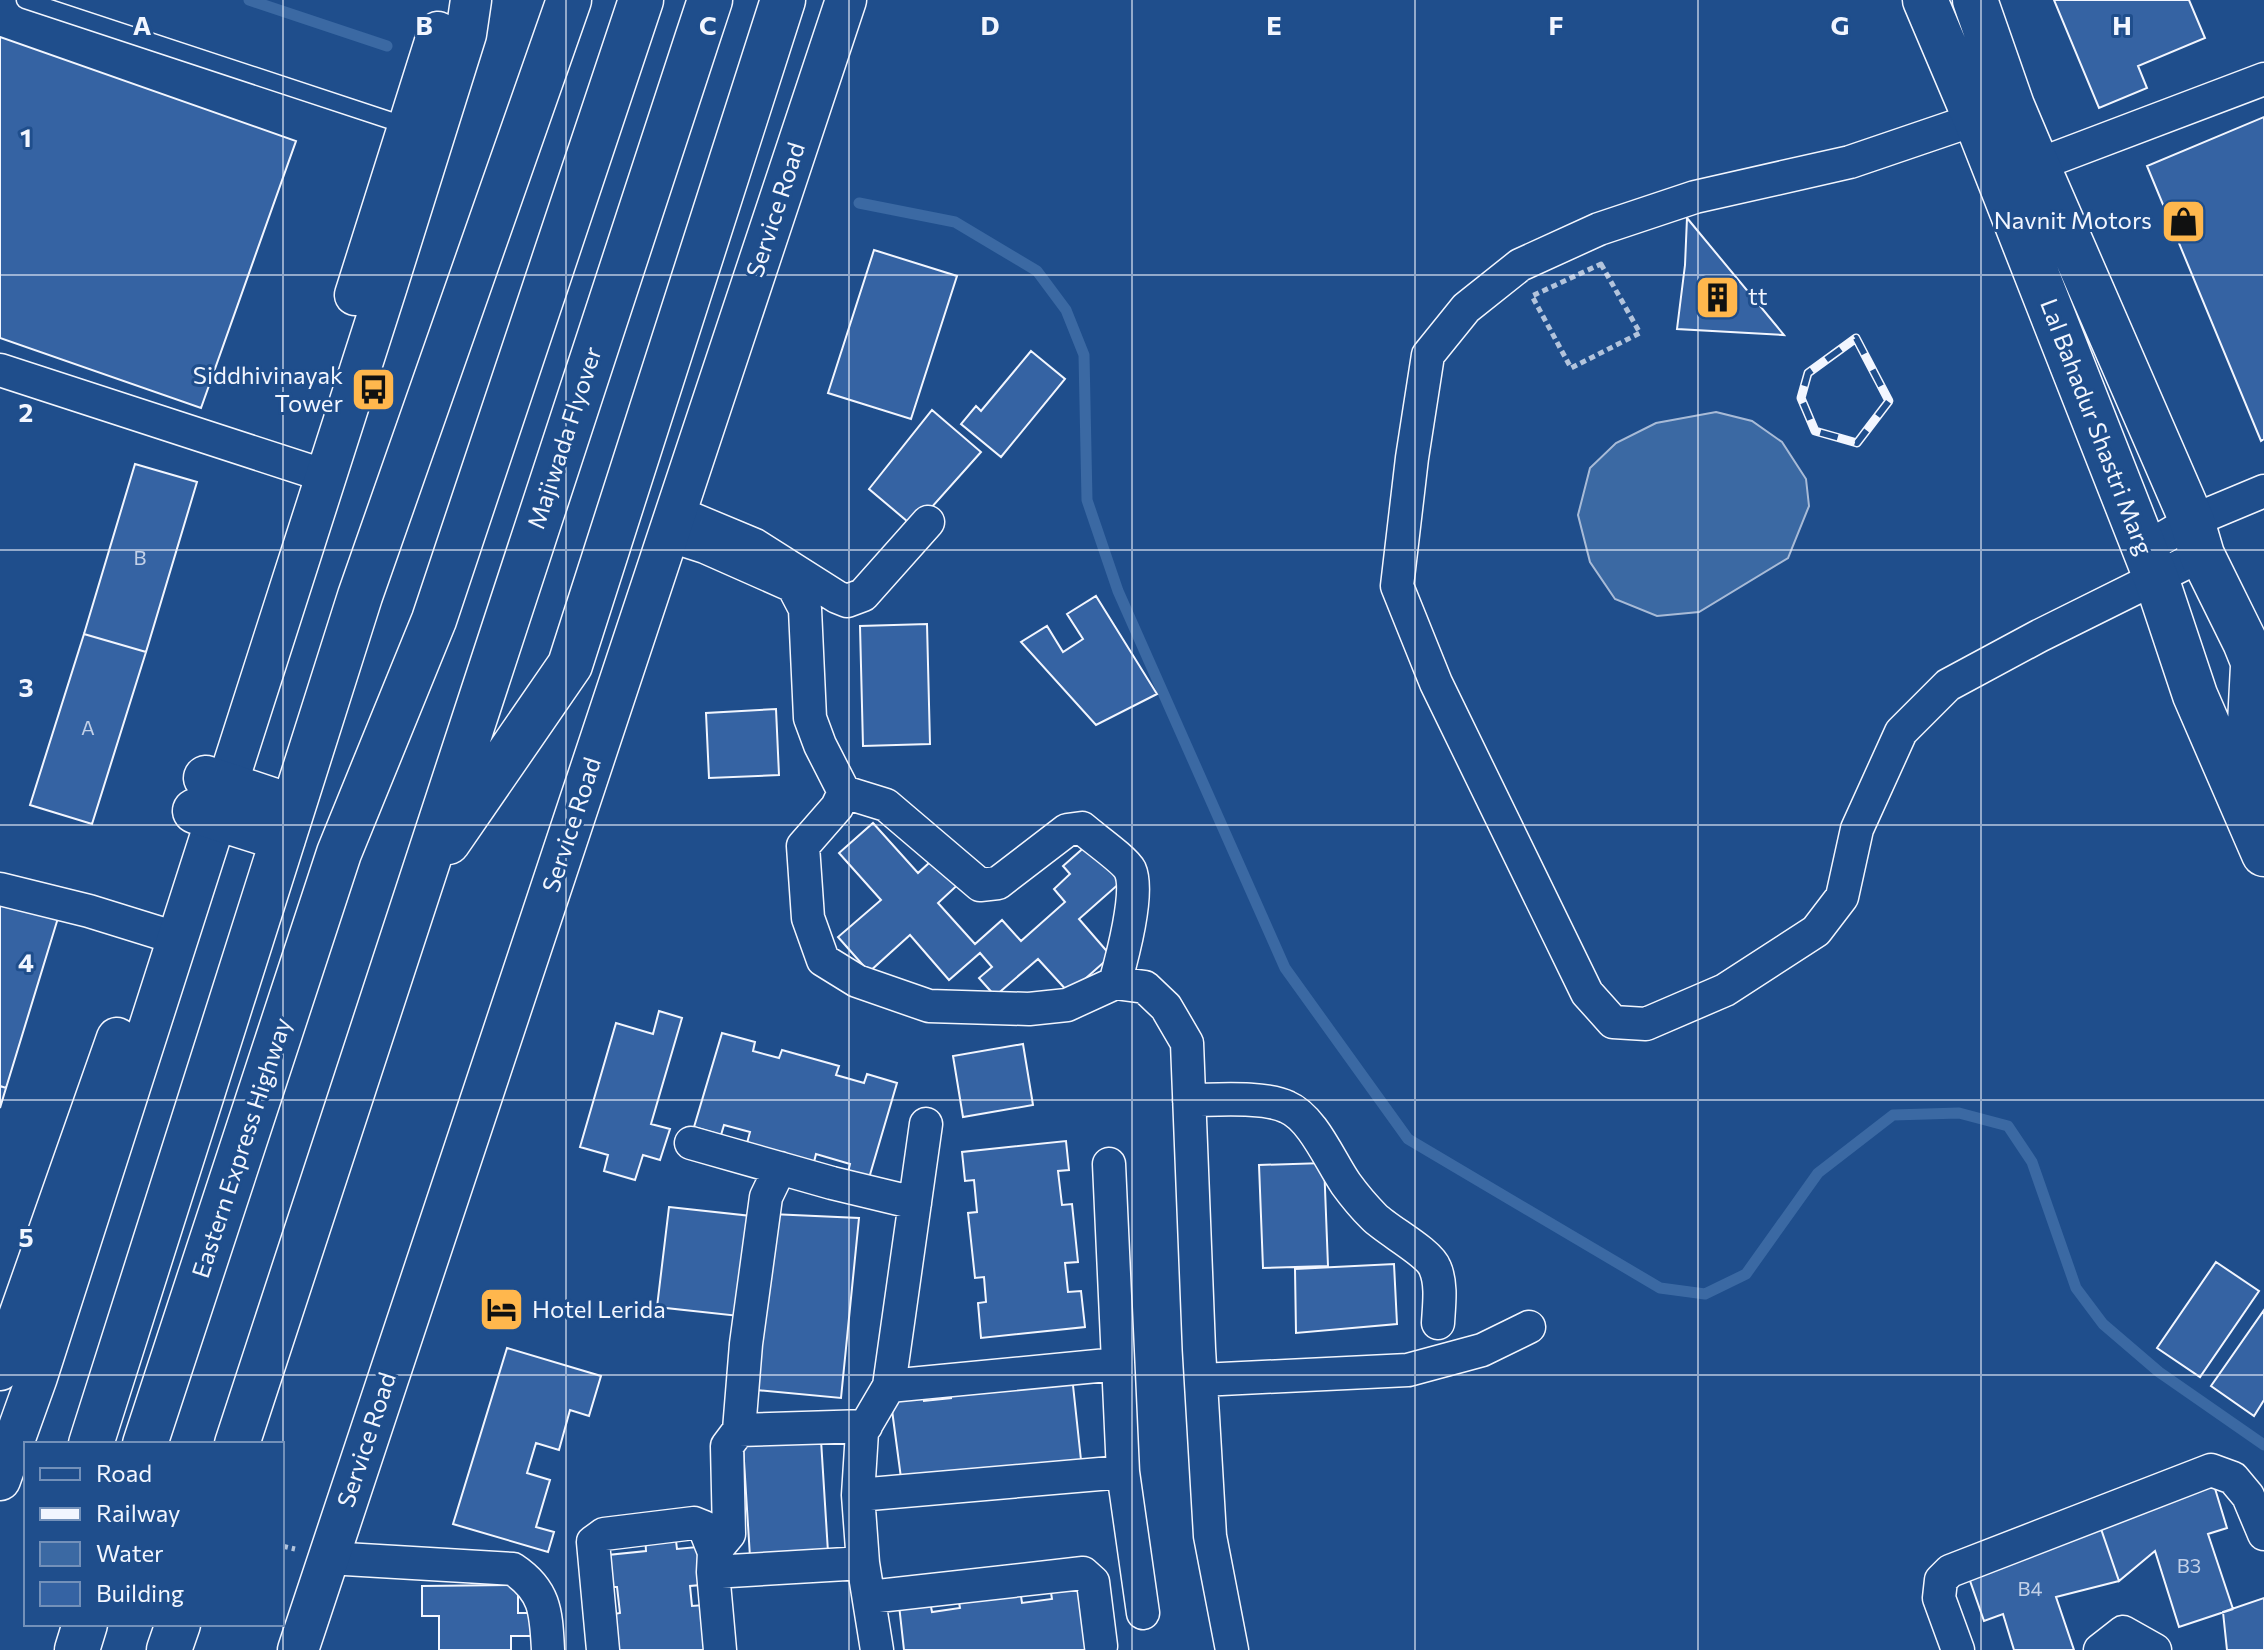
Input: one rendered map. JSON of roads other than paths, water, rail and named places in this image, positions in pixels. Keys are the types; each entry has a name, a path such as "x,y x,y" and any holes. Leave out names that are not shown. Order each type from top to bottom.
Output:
{"main road":[{"path":"92,1442 360,596 569,0"},
{"name":"Eastern Express Highway","path":"146,1442 339,853 434,620 641,0"},
{"name":"Majiwada Flyover","path":"423,877 710,0"},
{"path":"238,1442 423,877 570,665 783,0"},
{"name":"Lal Bahadur Shastri Marg","path":"1925,0 1994,113 2037,165 2197,538 2256,661"},
{"name":"Lal Bahadur Shastri Marg","path":"1975,0 1994,113 2195,695 2264,854"},
{"path":"2256,661 2256,760"},
{"path":"2195,695 2256,760"},
{"path":"211,798 288,823"},
{"path":"65,1650 68,1626"},
{"path":"77,1650 84,1626"},
{"path":"169,1650 177,1626"}],"street":[{"path":"314,472 407,126 440,24 465,0"},
{"path":"0,1480 9,1371 166,934 314,472 466,34 471,0"},
{"name":"Service Road","path":"298,1650 846,0"},
{"path":"2037,165 2264,79"},
{"path":"1994,113 1850,162 1695,197 1599,229 1520,265 1466,308 1428,355 1397,586 1436,683 1587,993 1613,1022 1646,1024 1725,990 1816,931 1842,897 1857,829 1901,732 1948,685 2039,636 2150,563 2197,538 2264,491"},
{"path":"0,370 314,472"},
{"path":"672,524 755,545 847,601 863,595 928,522"},
{"path":"672,524 705,547 793,586 805,609 810,718 844,792 886,805 980,885 998,883 1067,830 1082,828 1129,868 1134,885 1115,983"},
{"path":"844,792 837,807 803,846 808,918 823,960 857,981 929,1006 1029,1009 1067,1005 1115,983 1145,987 1166,1007 1187,1043 1210,1536 1232,1650"},
{"path":"0,889 166,934"},
{"path":"1189,1100 1261,1102 1286,1106 1304,1118 1347,1186 1374,1217 1426,1255 1435,1267 1439,1288 1438,1323"},
{"path":"877,1650 863,1563 858,1495 862,1432 889,1386 926,1124"},
{"path":"691,1143 915,1203"},
{"path":"1109,1164 1123,1472 1143,1613"},
{"path":"714,1562 729,1534 727,1446 739,1430 746,1344 766,1197 780,1168"},
{"path":"1201,1380 1408,1370 1482,1350 1529,1327"},
{"path":"889,1386 1118,1364"},
{"path":"739,1430 866,1426"},
{"path":"1958,1650 1939,1598 1941,1580 1950,1571 2211,1470 2233,1478 2248,1496 2264,1534"},
{"path":"858,1495 1123,1472"},
{"path":"603,1650 593,1542 604,1534 694,1523 704,1527 714,1562 720,1650"},
{"path":"328,1558 513,1569 527,1578 540,1594 546,1619 548,1650"},
{"path":"714,1562 863,1563"},
{"path":"869,1597 1083,1573 1093,1582 1101,1646"},
{"path":"2100,1650 2123,1632 2155,1650"}],"lane":[{"path":"25,0 407,126"}],"water":[{"path":"1716,412 1752,421 1782,442 1806,479 1809,506 1788,558 1699,612 1657,616 1615,599 1590,562 1578,515 1590,468 1616,443 1656,423"}],"waterway":[{"path":"249,0 387,46"},
{"path":"859,203 955,222 1037,271 1066,310 1084,355 1087,500 1118,591 1285,968 1408,1139 1660,1288 1705,1294 1746,1274 1818,1173 1893,1115 1959,1113 2008,1126 2032,1162 2076,1288 2103,1324 2159,1372 2264,1445"}],"railway":[{"path":"1856,338 1889,401 1857,443 1815,431 1801,398 1808,373 1856,338"}],"place":[{"name":"Navnit Motors","path":"2183,221"},
{"name":"tt","path":"1717,297"},
{"name":"Siddhivinayak Tower","path":"374,390"},
{"name":"Hotel Lerida","path":"501,1310"}]}
